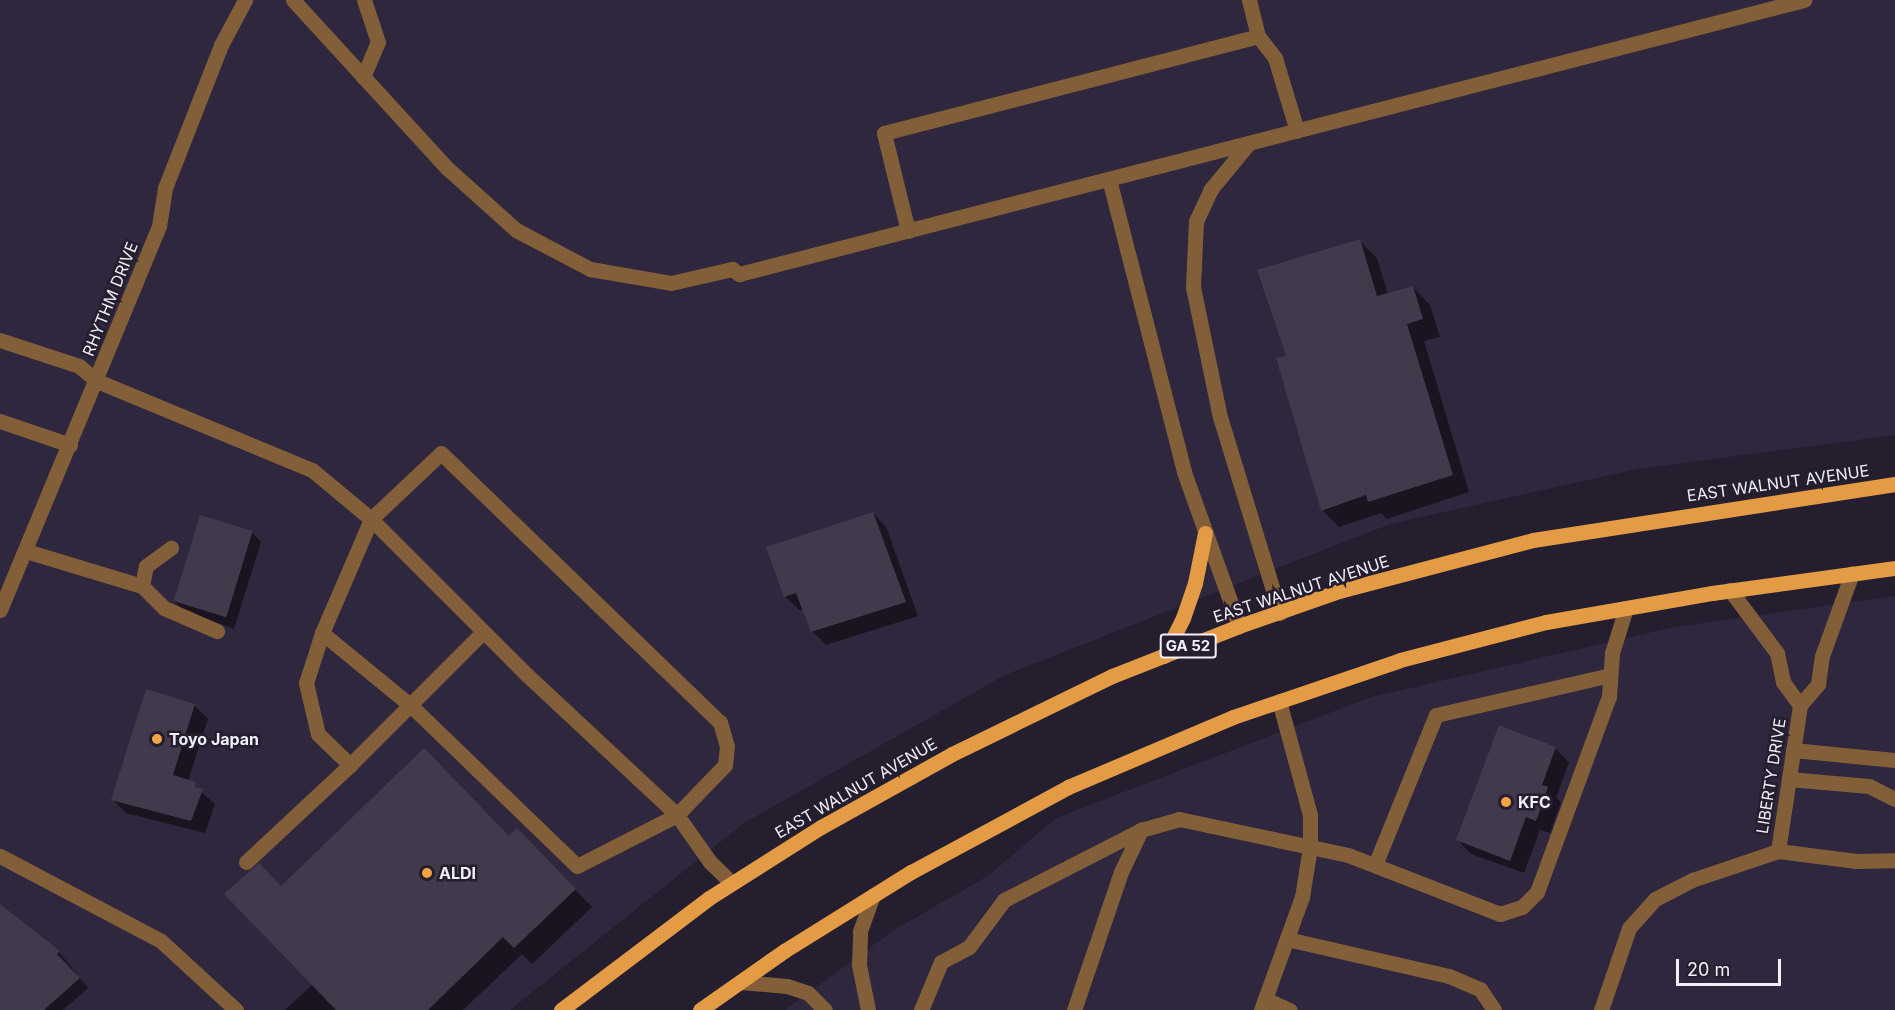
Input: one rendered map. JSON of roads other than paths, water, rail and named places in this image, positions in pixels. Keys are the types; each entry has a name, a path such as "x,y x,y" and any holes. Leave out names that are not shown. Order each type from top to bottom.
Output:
{"main road":[{"name":"EAST WALNUT AVENUE","path":"561,1010 732,883 821,827 952,754 1164,656 1239,626 1339,591 1533,540 1895,484"},
{"path":"1164,656 1184,618 1196,583 1205,533"},
{"path":"700,1010 873,895 1068,787 1279,701 1400,660 1546,622 1730,590 1895,568"}],"street":[{"name":"RHYTHM DRIVE","path":"0,610 159,226 169,177 221,45 245,0"},
{"path":"293,0 447,168 516,230 570,261 609,274 671,283 732,269 739,274 1803,0"},
{"path":"363,77 378,42 364,0"},
{"path":"1249,0 1258,36 1275,58 1297,131"},
{"path":"908,231 884,133 1258,36"},
{"path":"1249,142 1211,189 1196,221 1192,287 1220,417 1280,613"},
{"path":"1109,179 1156,372 1205,533 1239,626"},
{"path":"0,340 79,366 96,381 312,470 371,519 483,632 677,815 710,862 732,883"},
{"path":"0,421 70,445"},
{"path":"322,633 410,705 577,866 677,815 725,765 727,746 720,722 441,453 371,519 322,633 306,683 318,735 350,765"},
{"path":"142,586 146,566 171,548"},
{"path":"26,551 142,586 164,608 217,631"},
{"name":"LIBERTY DRIVE","path":"1778,851 1800,705 1818,684 1822,656 1852,573"},
{"name":"LIBERTY DRIVE","path":"1730,590 1777,653 1783,682 1800,705"},
{"path":"921,1010 941,962 969,947 1004,900 1141,830 1179,819 1275,843 1310,847 1375,865 1500,914 1522,907 1537,892 1609,696 1612,653 1626,608"},
{"path":"246,862 350,765 483,632"},
{"path":"1375,865 1436,715 1610,675"},
{"path":"1279,701 1310,815 1310,847 1302,897 1263,1004 1290,1010"},
{"path":"1793,750 1895,760"},
{"path":"1789,779 1869,786 1895,799"},
{"path":"1074,1010 1121,872 1141,830"},
{"path":"1601,1010 1629,928 1655,899 1732,864 1778,851 1856,861 1895,860"},
{"path":"0,856 161,942 236,1010"},
{"path":"868,1010 859,965 860,931 873,895"},
{"path":"1287,939 1449,976 1480,989 1494,1010"},
{"path":"740,982 797,989 808,993 825,1010"}],"place":[{"name":"Toyo Japan","path":"157,739"},
{"name":"KFC","path":"1506,802"},
{"name":"ALDI","path":"427,873"}]}
